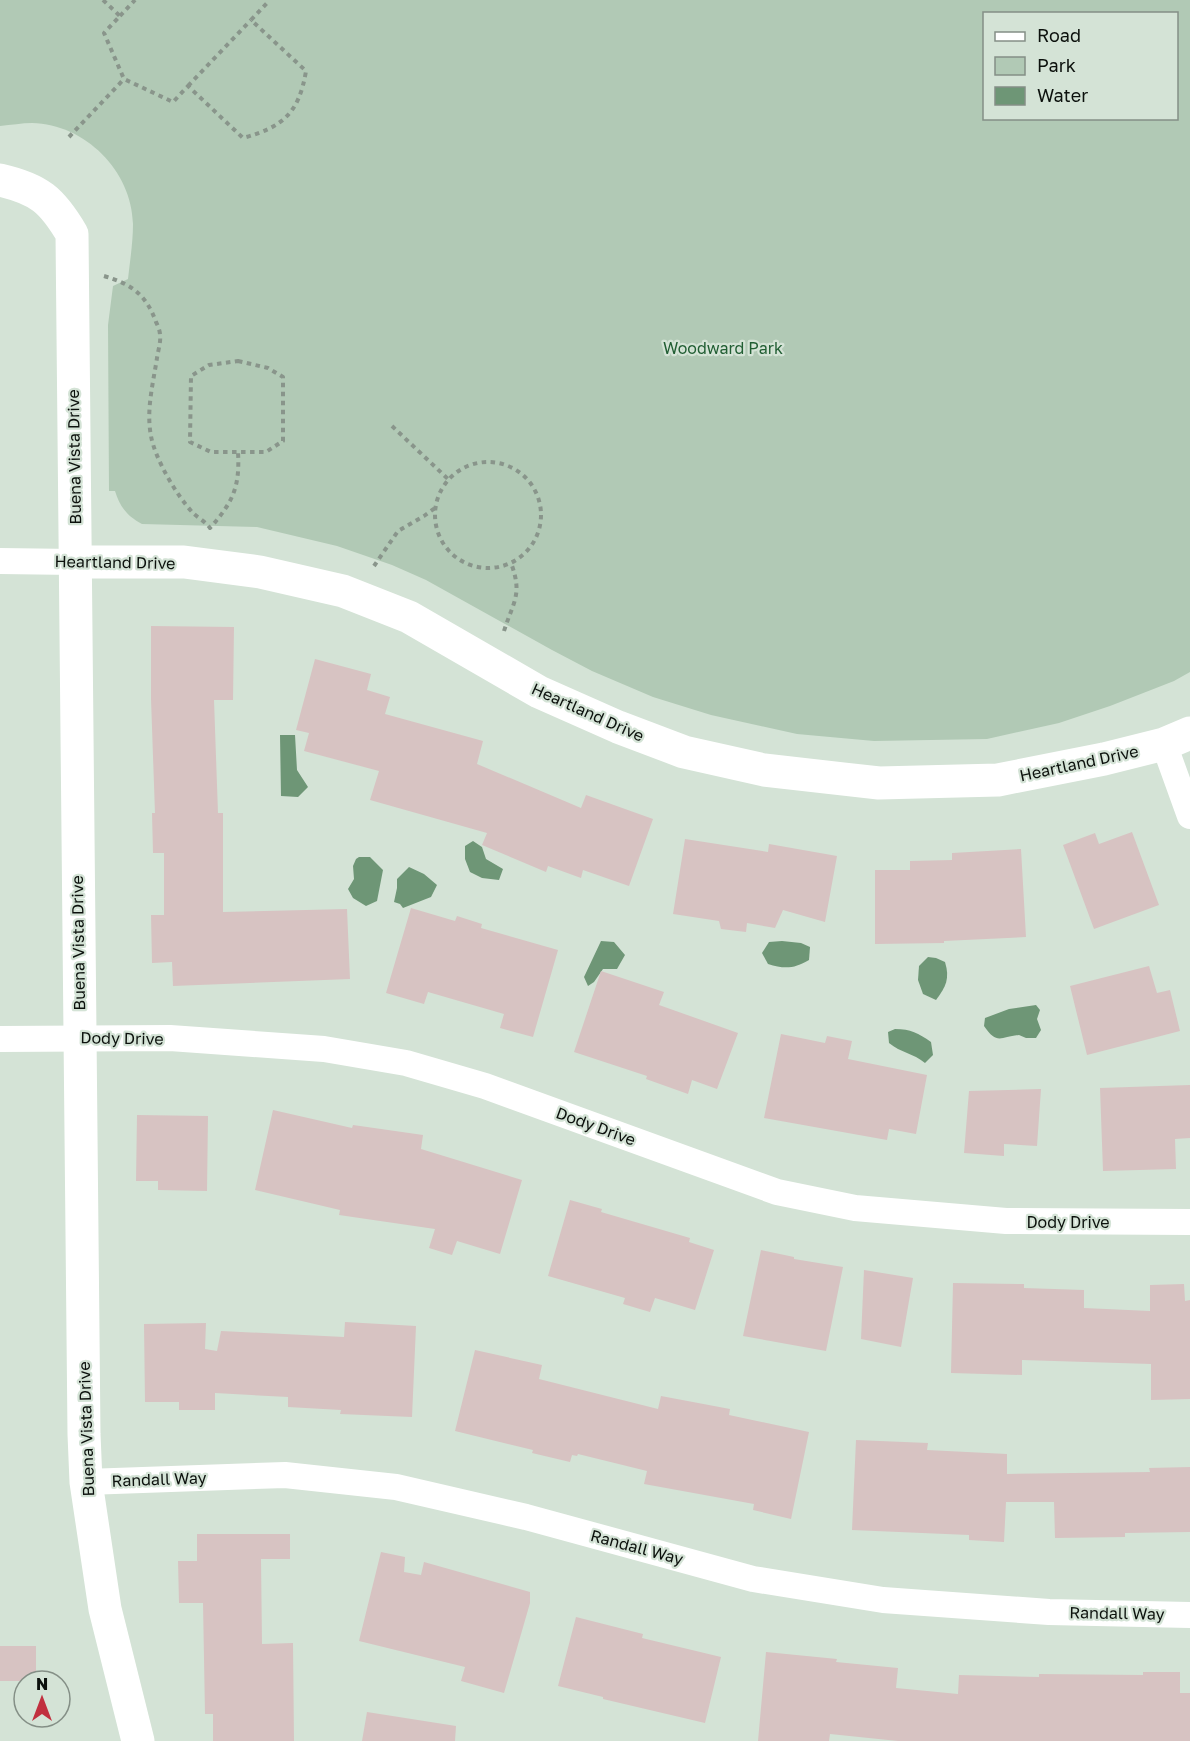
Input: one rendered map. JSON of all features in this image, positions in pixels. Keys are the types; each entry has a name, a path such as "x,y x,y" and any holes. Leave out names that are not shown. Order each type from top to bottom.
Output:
{"street":[{"name":"Buena Vista Drive","path":"0,180 45,197 58,210 72,234 79,1037 86,1482 105,1609 138,1741"},
{"name":"Heartland Drive","path":"0,561 184,562 260,572 343,591 409,617 539,692 618,727 684,752 764,770 879,783 998,780 1104,759 1177,738"},
{"path":"1177,738 1190,816"},
{"name":"Dody Drive","path":"0,1039 170,1038 324,1049 406,1063 485,1086 777,1192 855,1208 1006,1221 1190,1222"},
{"name":"Randall Way","path":"86,1482 285,1475 396,1487 526,1517 765,1581 883,1600 1050,1612 1190,1615"}],"path":[{"path":"103,0 120,16"},
{"path":"135,0 104,33 124,79 172,102 267,3 265,0"},
{"path":"188,86 243,138 268,131 293,111 306,71 251,20"},
{"path":"69,137 124,79"},
{"path":"120,281 141,294 149,304 160,334 149,411 151,435 156,454 164,472 193,513 210,528 221,515 238,485 238,452"},
{"path":"238,361 268,368 283,377 283,441 266,452 238,452 211,452 190,442 191,376 209,364 238,361"},
{"path":"392,426 448,480"},
{"path":"484,462 502,464 519,471 532,483 540,499 542,517 538,535 529,549 511,563 500,567 483,568 466,564 452,554 441,541 436,525 435,507 441,490 452,476 466,466 484,462"},
{"path":"374,566 398,531 435,507"},
{"path":"504,631 516,600 516,575 511,563"}],"green space":[{"name":"Woodward Park","path":"0,0 1190,0 1190,672 1174,681 1110,706 1059,723 987,739 874,741 797,734 711,715 653,697 592,671 426,580 392,565 337,546 257,527 142,524 125,510 115,491 109,491 108,325 113,286 128,279 133,231 131,204 115,169 87,141 52,125 32,123 0,126"}],"water":[{"path":"280,735 295,735 297,770 308,787 298,797 281,796"},
{"path":"473,841 482,847 486,859 503,869 499,880 482,878 470,872 465,859 465,846"},
{"path":"359,857 370,857 383,870 377,901 366,906 353,898 348,889 354,879 353,866"},
{"path":"409,867 424,874 437,885 431,897 403,908 394,902 397,879"},
{"path":"601,941 614,942 625,955 617,969 603,969 594,982 588,986 584,977"},
{"path":"769,942 801,943 810,947 809,960 789,967 768,964 762,953"},
{"path":"928,957 945,962 946,982 936,1000 923,994 918,980 919,966"},
{"path":"1036,1005 1040,1010 1037,1019 1041,1030 1036,1038 1019,1035 996,1038 984,1026 985,1018 1009,1009"},
{"path":"895,1029 914,1032 931,1042 933,1055 925,1063 889,1043 888,1032"}],"building":[{"path":"151,626 234,627 233,700 214,700 218,813 223,813 223,912 347,909 350,979 173,986 172,962 152,963 151,915 164,915 164,853 153,853 152,813 155,813"},
{"path":"315,659 371,674 367,690 390,697 385,714 483,741 477,764 581,808 586,795 653,819 629,886 583,870 581,878 548,866 546,872 482,845 487,833 370,800 379,771 304,751 309,733 296,730"},
{"path":"1132,832 1159,905 1094,929 1063,845 1095,833 1099,844"},
{"path":"685,839 768,852 769,844 837,856 825,922 783,910 775,928 747,923 746,932 721,929 719,921 673,914"},
{"path":"1021,849 1026,937 944,941 944,943 875,944 875,870 910,870 910,861 952,860 952,853"},
{"path":"411,908 455,921 457,916 482,924 481,928 558,950 533,1037 500,1028 504,1014 428,992 424,1004 386,993"},
{"path":"1149,966 1157,993 1170,990 1180,1031 1087,1055 1070,986"},
{"path":"601,971 664,992 659,1005 738,1033 717,1089 692,1080 688,1094 646,1079 647,1076 574,1052"},
{"path":"781,1034 825,1043 827,1036 852,1041 848,1059 927,1075 916,1134 889,1129 887,1140 764,1118"},
{"path":"1190,1085 1190,1138 1175,1139 1176,1169 1103,1171 1100,1088"},
{"path":"1041,1089 1037,1146 1004,1144 1004,1156 964,1153 969,1091"},
{"path":"273,1110 352,1128 353,1125 423,1135 421,1149 522,1180 500,1254 457,1241 452,1255 429,1248 435,1229 339,1215 340,1210 255,1190"},
{"path":"137,1115 208,1116 207,1191 158,1190 158,1181 136,1181"},
{"path":"570,1200 602,1209 601,1212 690,1238 689,1242 714,1250 695,1310 655,1298 650,1312 623,1304 625,1298 548,1276"},
{"path":"761,1250 794,1257 794,1259 843,1267 826,1351 743,1336"},
{"path":"864,1270 913,1278 901,1347 861,1339"},
{"path":"953,1283 1024,1284 1024,1288 1084,1290 1084,1308 1150,1311 1150,1285 1184,1284 1185,1301 1190,1300 1190,1399 1151,1400 1151,1364 1022,1360 1022,1375 951,1373"},
{"path":"345,1322 416,1326 412,1417 340,1414 341,1410 288,1407 288,1397 215,1393 215,1410 179,1410 179,1402 145,1402 144,1324 206,1323 205,1349 217,1351 221,1331 344,1337"},
{"path":"475,1350 542,1365 539,1379 658,1409 661,1396 730,1409 729,1415 809,1432 791,1519 753,1510 754,1504 644,1484 647,1471 578,1454 577,1456 572,1455 570,1462 532,1453 533,1450 455,1431"},
{"path":"856,1440 928,1443 927,1450 1007,1454 1007,1474 1150,1472 1149,1468 1190,1467 1190,1532 1125,1533 1125,1537 1055,1538 1054,1502 1006,1502 1004,1542 969,1540 969,1535 852,1530"},
{"path":"197,1534 290,1534 290,1559 261,1559 262,1644 293,1643 294,1741 213,1741 213,1714 205,1714 203,1603 179,1603 178,1561 197,1561"},
{"path":"381,1552 405,1557 404,1572 421,1575 424,1562 530,1592 530,1603 504,1693 461,1681 465,1667 359,1641"},
{"path":"576,1617 643,1634 642,1638 721,1657 705,1723 558,1686"},
{"path":"0,1646 36,1646 36,1669 12,1669 12,1681 0,1681"},
{"path":"766,1652 898,1668 896,1688 958,1694 959,1675 1039,1677 1039,1674 1143,1675 1143,1672 1180,1672 1180,1693 1190,1693 1190,1741 898,1741 830,1734 829,1741 758,1741"},
{"path":"367,1712 456,1726 455,1741 362,1741"}]}
